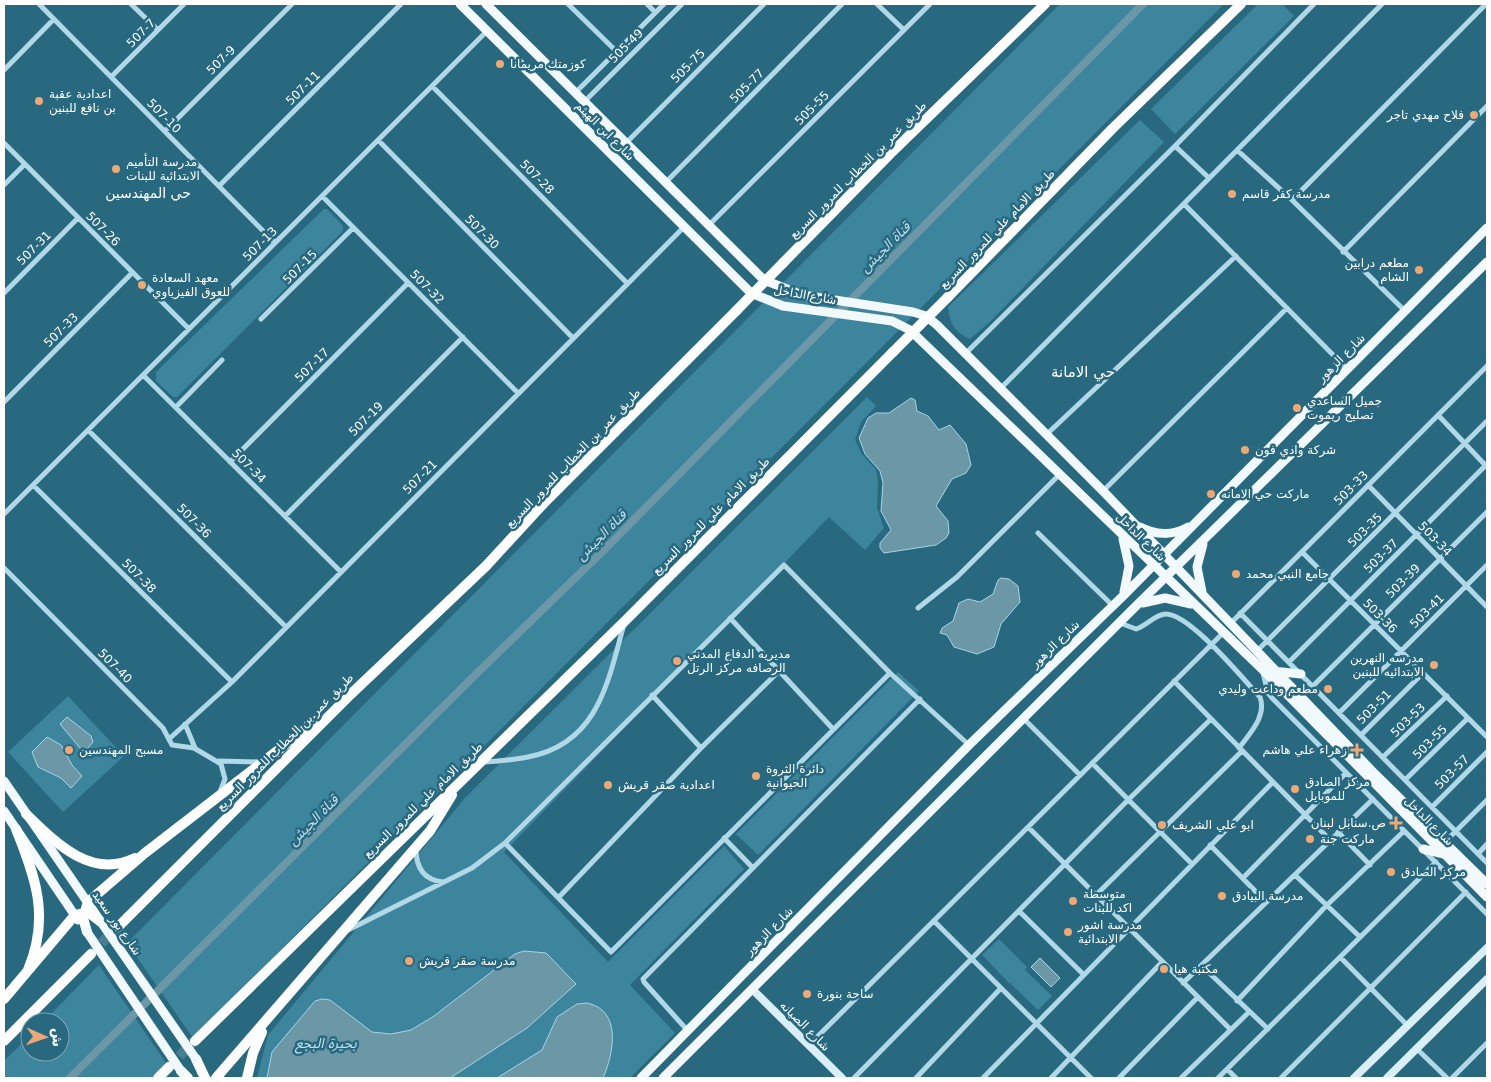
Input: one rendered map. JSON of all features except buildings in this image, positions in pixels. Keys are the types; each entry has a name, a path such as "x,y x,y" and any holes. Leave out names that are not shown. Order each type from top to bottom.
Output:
{"highway":[{"name":"طريق عمر بن الخطاب للمرور السريع","path":"117,928 350,694 486,566 544,503 891,153 1045,4"},
{"name":"طريق الامام علي للمرور السريع","path":"195,1041 625,621 1113,128 1241,4"},
{"path":"4,999 28,970 145,853 350,694"},
{"path":"196,1059 210,1078 269,1019 434,826 458,784"},
{"path":"26,814 68,853 90,861 119,863 145,853"},
{"path":"16,829 29,862 40,904 40,932 28,970"},
{"path":"84,913 101,922"},
{"path":"84,913 87,932"},
{"path":"4,1041 91,954"},
{"path":"247,1078 253,1053 269,1019"},
{"path":"158,1078 169,1067"}],"main road":[{"name":"شارع ابن الهيثم","path":"460,4 733,276"},
{"name":"شارع ابن الهيثم","path":"486,4 747,264"},
{"path":"664,208 677,195"},
{"name":"شارع الزهور","path":"641,1078 969,745 1113,606 1487,228"},
{"path":"663,1078 1134,608 1487,262"},
{"name":"شارع الداخل","path":"747,264 764,280 778,287 802,294 913,312 926,316 1047,434 1206,598 1273,671 1487,884"},
{"name":"شارع الداخل","path":"733,276 751,293 771,303 896,323 910,330 1263,670 1487,897"},
{"path":"1105,519 1117,506"},
{"path":"1135,524 1146,531 1158,534 1177,532 1194,523"},
{"path":"1122,536 1129,566 1123,596"},
{"path":"1206,598 1199,584 1197,567 1202,546 1207,537"},
{"path":"1134,608 1154,599 1165,598 1187,602 1196,607"},
{"path":"1273,671 1301,674"},
{"name":"شارع بور سعيد","path":"4,781 26,814 84,913"},
{"path":"4,811 16,829 84,913"},
{"path":"1423,849 1445,855"},
{"name":"شارع بور سعيد","path":"101,922 196,1059"},
{"path":"87,932 185,1076"},
{"path":"688,1032 698,1044"}],"street":[{"name":"507-10","path":"39,4 275,243"},
{"path":"131,4 158,30"},
{"name":"507-7","path":"111,76 184,4"},
{"name":"507-9","path":"165,131 292,4"},
{"name":"507-11","path":"219,186 401,4"},
{"path":"568,4 616,51"},
{"path":"647,4 655,12"},
{"name":"505-49","path":"575,93 664,4"},
{"name":"505-49","path":"584,102 682,4"},
{"name":"505-75","path":"626,143 764,4"},
{"name":"505-77","path":"665,183 842,4"},
{"path":"877,4 904,30"},
{"name":"505-55","path":"708,226 930,4"},
{"path":"966,353 1175,146 1314,4"},
{"path":"1001,388 1382,4"},
{"path":"1292,200 1486,4"},
{"path":"4,70 54,19"},
{"name":"507-13","path":"4,514 487,31"},
{"name":"507-28","path":"432,86 627,283"},
{"path":"1343,252 1487,106"},
{"name":"507-30","path":"378,140 573,338"},
{"name":"507-26","path":"4,144 189,329"},
{"path":"1175,146 1209,178"},
{"path":"1237,150 1292,200 1405,311"},
{"path":"4,185 24,164"},
{"name":"507-32","path":"322,196 518,393"},
{"path":"1184,204 1348,369"},
{"name":"507-31","path":"4,293 78,218"},
{"name":"507-21","path":"169,739 232,682 684,227"},
{"name":"507-15","path":"261,319 354,228"},
{"path":"1047,434 1236,256"},
{"name":"507-33","path":"4,402 132,272"},
{"name":"507-17","path":"230,462 408,283"},
{"path":"1103,491 1287,308"},
{"name":"507-19","path":"284,516 463,337"},
{"path":"176,408 222,360"},
{"name":"503-33","path":"1229,624 1487,366"},
{"name":"507-34","path":"143,375 341,572"},
{"path":"1438,415 1487,465"},
{"name":"503-35","path":"1256,652 1487,421"},
{"name":"507-36","path":"88,430 286,627"},
{"name":"503-37","path":"1289,662 1487,465"},
{"path":"918,608 958,577 1059,475"},
{"name":"507-38","path":"33,485 232,682"},
{"name":"503-34","path":"1368,485 1487,607"},
{"name":"503-39","path":"1312,686 1487,512"},
{"path":"1038,532 1113,606"},
{"name":"503-36","path":"1302,552 1487,736"},
{"path":"342,933 472,868 505,843 784,565 890,673 969,745"},
{"name":"503-41","path":"1340,713 1487,565"},
{"name":"507-40","path":"4,568 163,728 169,739"},
{"path":"4,578 9,573"},
{"path":"1240,613 1487,863"},
{"path":"1120,622 1136,629 1143,627 1157,616 1165,614 1174,615 1185,621 1211,644 1260,697 1262,702"},
{"path":"730,618 833,730"},
{"path":"480,762 542,754 578,732 592,716 603,697 625,621"},
{"path":"808,1046 1223,633"},
{"path":"1263,670 1268,693 1487,914"},
{"path":"559,896 701,748 778,672"},
{"path":"505,843 559,896 611,952 890,673"},
{"name":"503-51","path":"1361,735 1423,673"},
{"path":"1174,681 1330,840"},
{"path":"1096,895 1161,833 1241,749 1258,723 1262,702 1268,693"},
{"path":"652,695 701,748"},
{"name":"503-53","path":"1383,757 1447,696"},
{"path":"688,1032 643,979 920,699"},
{"name":"503-55","path":"1406,780 1468,718"},
{"path":"1024,719 1080,775"},
{"path":"854,1078 1128,800 1211,719"},
{"path":"185,724 195,748"},
{"path":"169,739 173,745 195,748 218,761 263,762"},
{"name":"503-57","path":"1432,807 1487,752"},
{"path":"218,761 226,775 219,797"},
{"path":"1092,763 1192,864"},
{"path":"1242,878 1346,773"},
{"path":"983,1078 1273,782"},
{"path":"1184,983 1372,799"},
{"path":"1445,842 1487,800"},
{"path":"1028,827 1230,1030"},
{"path":"1237,1000 1326,906 1404,831"},
{"path":"1338,832 1370,865"},
{"path":"724,838 753,868"},
{"path":"1478,854 1487,844"},
{"path":"1210,845 1266,902"},
{"path":"416,847 418,864 424,876 430,880 444,882"},
{"path":"1218,1078 1436,862"},
{"path":"1295,875 1360,937"},
{"path":"1282,1078 1466,892"},
{"path":"1019,911 1084,975"},
{"path":"934,921 1091,1078"},
{"path":"1354,1078 1487,948"},
{"path":"1340,957 1408,1026"},
{"path":"1051,1078 1162,962"},
{"path":"1202,966 1268,1029"},
{"path":"1387,1078 1487,979"},
{"path":"916,1078 1001,988"},
{"name":"شارع الصيانه","path":"753,990 842,1078"},
{"path":"1118,1078 1198,997"},
{"path":"1181,1078 1249,1012"},
{"path":"1452,1078 1487,1043"},
{"path":"1417,1049 1447,1078"},
{"path":"1227,1069 1236,1078"}],"shaded area":[{"path":"1060,4 1224,4 193,1038 127,943"},
{"path":"1258,4 1282,4 1294,16 1175,134 1151,109"},
{"path":"1140,120 1164,142 991,321 970,339 960,334 951,322 948,307"},
{"path":"324,209 327,209 343,226 343,231 177,397 173,397 156,381 156,372"},
{"path":"867,397 876,406 861,422 855,440 862,454 876,470 878,481 877,508 884,528 865,550 829,517 504,852 608,962 724,846 744,869 630,985 675,1033 630,1078 257,1078 268,1035 465,798"},
{"path":"898,672 919,691 758,855 736,834"},
{"path":"68,696 124,756 63,812 8,752"},
{"path":"999,939 1027,967 1025,970 1052,996 1038,1010 1011,984 1017,977 1010,984 982,955"},
{"path":"99,965 166,1063 151,1078 4,1078 4,1061 20,1045 20,1062 70,1062 70,1012 53,1012"}],"water":[{"path":"911,398 915,400 917,411 928,416 939,430 950,425 966,444 971,465 966,473 952,479 936,506 948,521 949,533 946,538 936,545 884,553 880,548 880,543 891,530 881,511 883,483 880,471 865,454 859,438 868,418 876,413 889,413"},
{"path":"1001,578 1009,579 1018,586 1020,602 1001,624 994,647 977,654 954,647 947,635 940,633 942,628 953,621 959,603 968,599 980,602 993,594 998,580"},
{"path":"67,717 91,736 93,742 86,750 80,748 60,724"},
{"path":"47,737 61,745 72,765 82,776 71,788 61,778 38,767 32,752"},
{"name":"بحيرة البجع","path":"524,951 546,953 576,984 527,1028 450,1078 267,1078 272,1052 315,1001 322,999 330,1000 372,1032 391,1034 411,1030 434,1016 515,954"},
{"path":"1040,958 1060,978 1051,987 1031,967"},
{"path":"587,1003 598,1007 606,1014 610,1023 612,1045 603,1078 497,1078 542,1050 557,1017 577,1004"}],"waterway":[{"name":"قناة الجيش","path":"70,1078 472,678 605,549 1143,4"}],"tunnel":[{"path":"91,954 116,928"},
{"path":"169,1067 194,1041"}],"place":[{"name":"كوزمتك مريمانا","path":"500,64"},
{"name":"اعدادية عقبة بن نافع للبنين","path":"39,101"},
{"name":"فلاح مهدي تاجر","path":"1474,115"},
{"name":"مدرسة التأميم الابتدائية للبنات","path":"116,169"},
{"name":"مدرسة كفر قاسم","path":"1232,194"},
{"name":"مطعم درابين الشام","path":"1419,270"},
{"name":"معهد السعادة للعوق الفيزياوي","path":"142,285"},
{"name":"جميل الساعدي تصليح ريموت","path":"1297,408"},
{"name":"شركة وادي فون","path":"1245,450"},
{"name":"ماركت حي الامانه","path":"1211,494"},
{"name":"جامع النبي محمد","path":"1236,574"},
{"name":"مديريه الدفاع المدني الرصافه مركز الرتل","path":"677,661"},
{"name":"مدرسه النهرين الابتدائيه للبنين","path":"1434,665"},
{"name":"مطعم وداعت وليدي","path":"1328,689"},
{"name":"مسبح المهندسين","path":"69,750"},
{"name":"زهراء علي هاشم","path":"1357,750"},
{"name":"دائرة الثروة الحيوانية","path":"756,776"},
{"name":"اعدادية صقر قريش","path":"608,785"},
{"name":"مركز الصادق للموبايل","path":"1295,789"},
{"name":"ص.سنابل لبنان","path":"1396,823"},
{"name":"ابو علي الشريف","path":"1162,825"},
{"name":"ماركت جنة","path":"1310,839"},
{"name":"مركز الصادق","path":"1391,872"},
{"name":"مدرسة البيادق","path":"1222,896"},
{"name":"متوسطة اكد للبنات","path":"1073,901"},
{"name":"مدرسة اشور الابتدائية","path":"1068,932"},
{"name":"مدرسة صقر قريش","path":"409,961"},
{"name":"مكتبة هيا","path":"1164,969"},
{"name":"ساحة بنورة","path":"807,994"}],"district":[{"name":"حي المهندسين","path":"148,193"},
{"name":"حي الامانة","path":"1083,372"}]}
